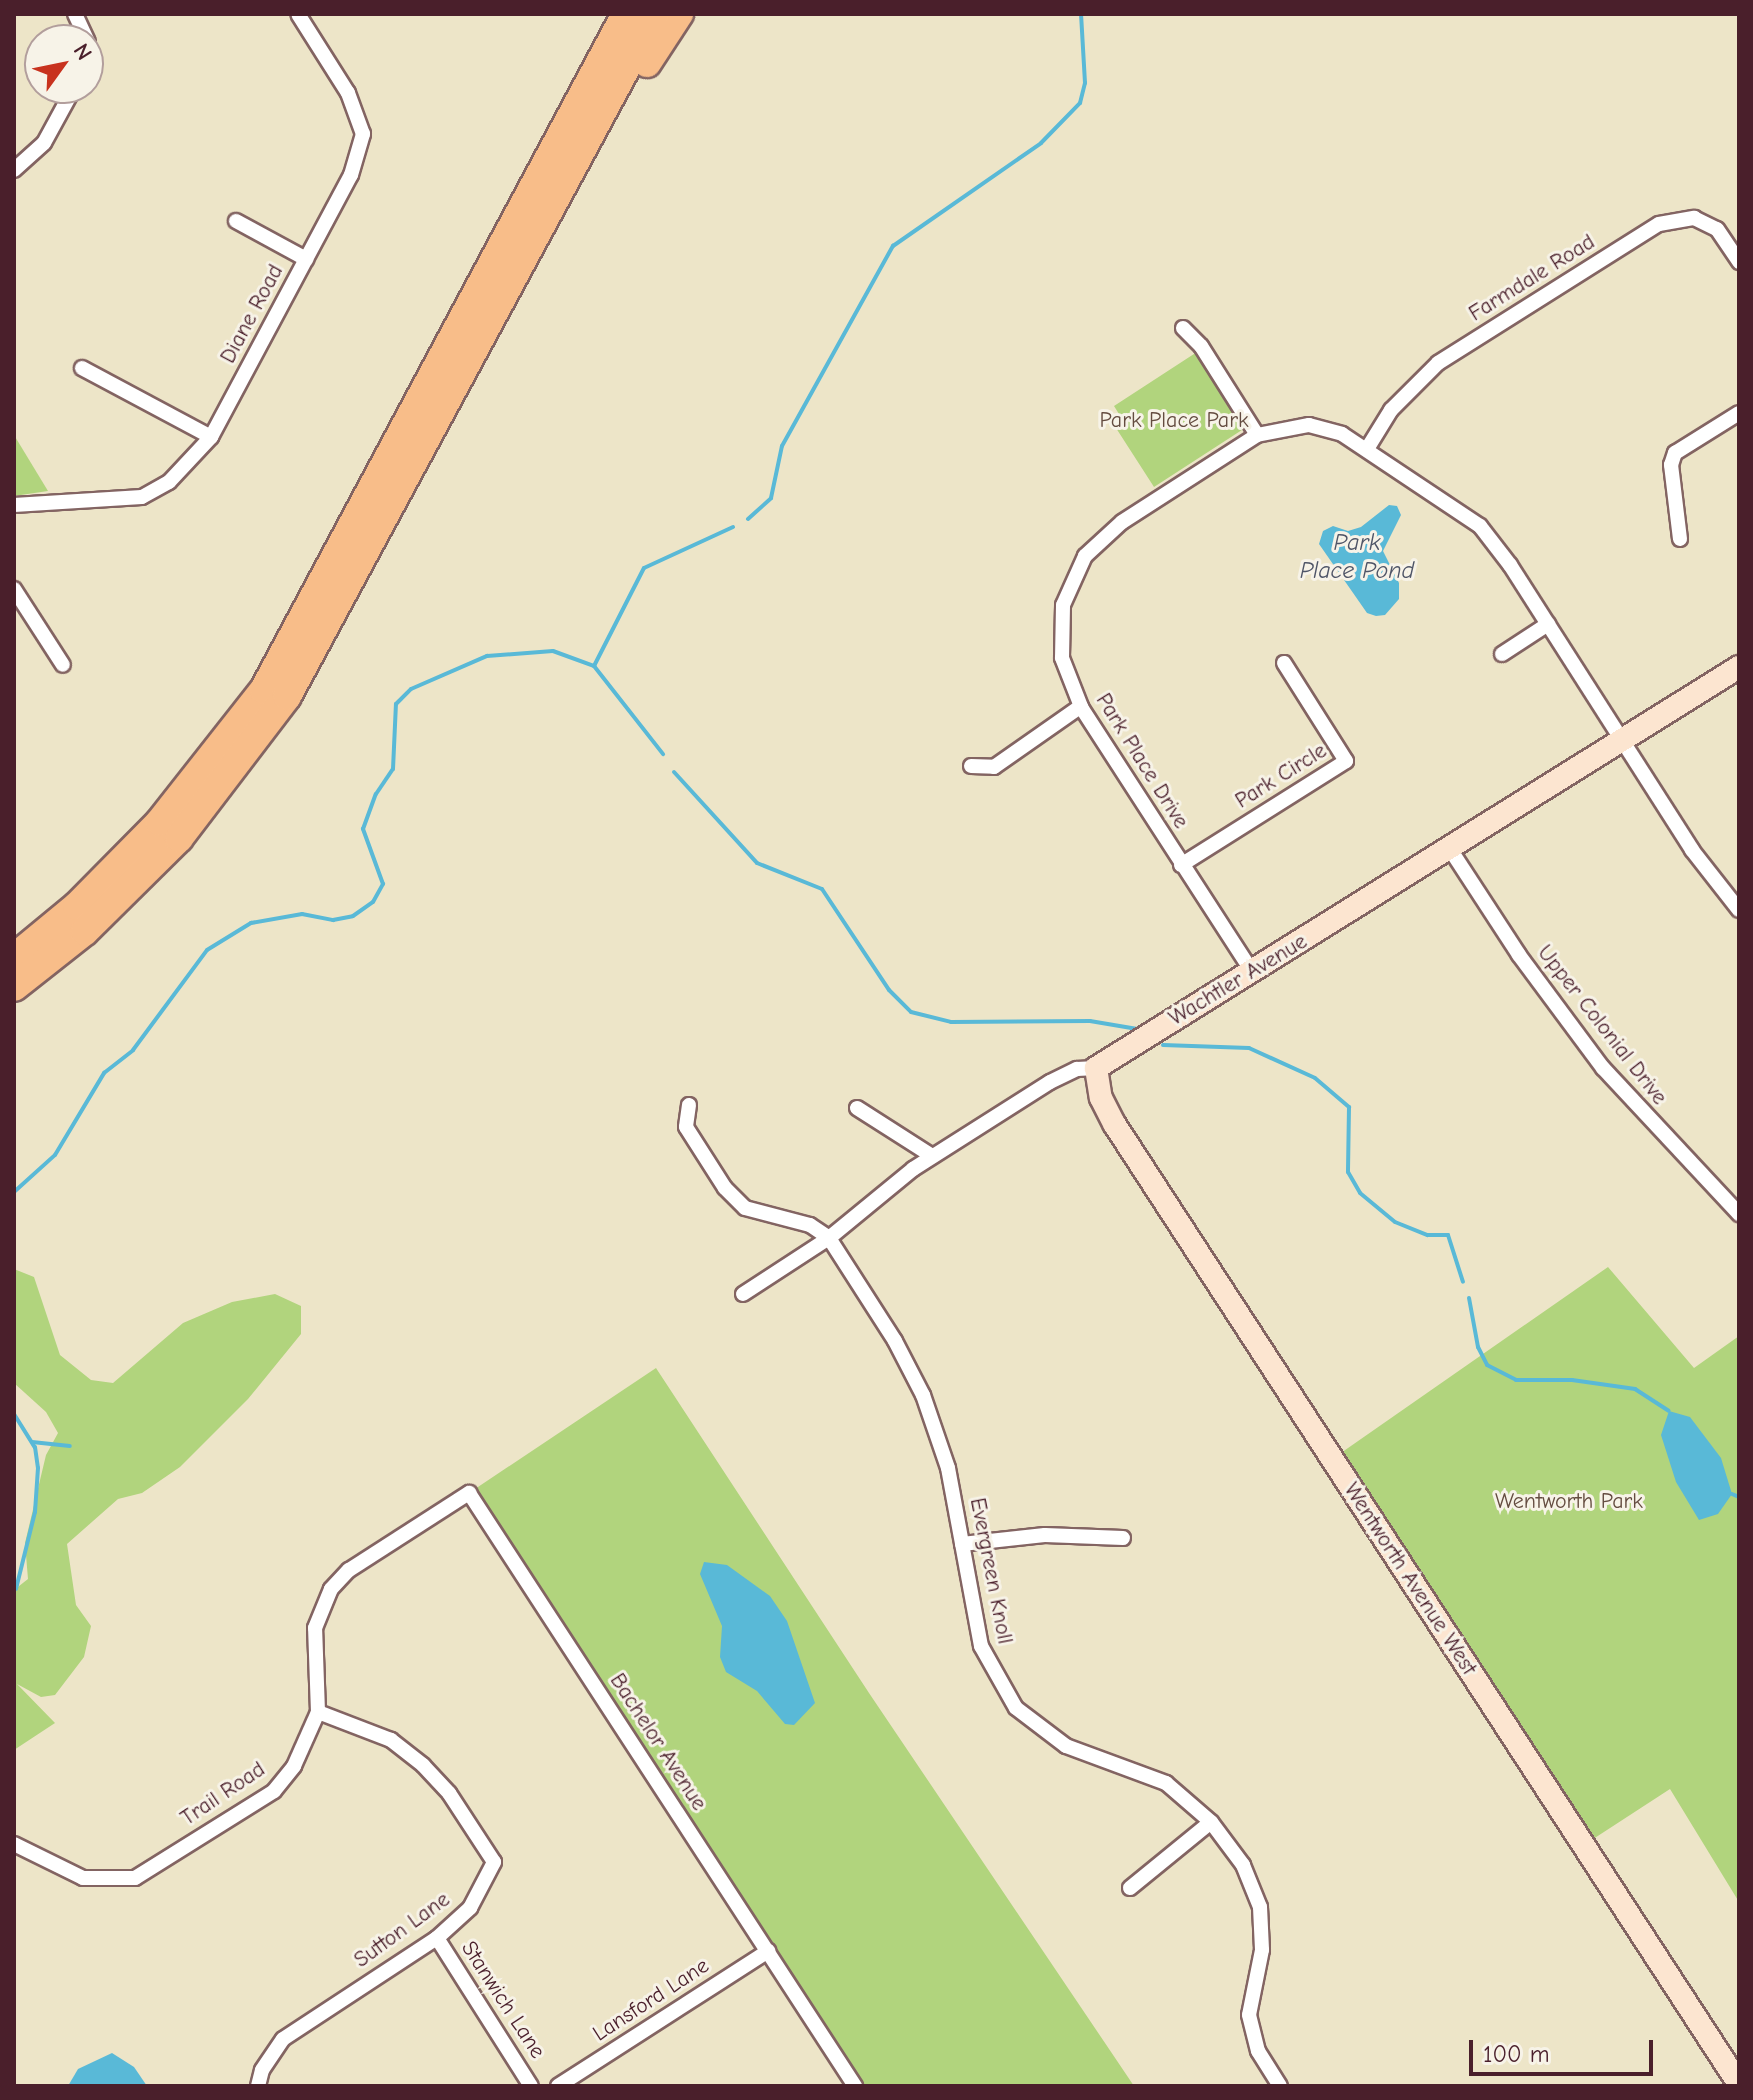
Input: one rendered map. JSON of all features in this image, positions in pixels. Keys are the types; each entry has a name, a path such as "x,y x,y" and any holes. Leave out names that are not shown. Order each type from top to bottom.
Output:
{"highway":[{"path":"512,225 603,14"},
{"path":"14,958 77,906 160,822 264,690 316,601 626,14"},
{"path":"14,987 85,931 179,838 287,696 655,14"},
{"path":"548,215 679,14"}],"street":[{"name":"Diane Road","path":"14,505 142,497 169,482 211,437 351,175 363,134 348,93 298,14"},
{"path":"14,170 44,143 65,104"},
{"name":"Farmdale Road","path":"1367,449 1391,410 1438,363 1659,224 1694,218 1706,223 1717,229 1739,262"},
{"path":"236,221 306,259"},
{"path":"1183,328 1201,346 1257,435"},
{"path":"82,368 211,437"},
{"path":"1680,539 1671,465 1675,453 1739,413"},
{"name":"Park Place Drive","path":"1253,973 1081,706 1062,658 1063,605 1085,556 1122,522 1257,435 1309,425 1342,434 1480,526 1548,624 1692,850 1739,910"},
{"path":"14,589 63,665"},
{"path":"1502,654 1548,624"},
{"name":"Park Circle","path":"1181,865 1346,761 1284,663"},
{"name":"Wachtler Avenue","path":"743,1294 829,1238 932,1156 1050,1082 1077,1069 1096,1068 1253,973 1739,667"},
{"path":"971,766 994,767 1081,706"},
{"name":"Upper Colonial Drive","path":"1450,849 1519,955 1603,1068 1739,1214"},
{"name":"Wentworth Avenue West","path":"1096,1068 1101,1098 1115,1125 1739,2084"},
{"path":"689,1105 686,1127 725,1188 745,1208 810,1225 829,1238"},
{"path":"857,1108 932,1156"},
{"name":"Evergreen Knoll","path":"829,1238 895,1341 923,1395 948,1468 981,1646 1016,1708 1066,1746 1166,1783 1211,1822 1243,1865 1260,1907 1262,1950 1249,2015 1258,2051 1280,2086"},
{"name":"Bachelor Avenue","path":"398,1538 469,1493 855,2086"},
{"path":"962,1544 1045,1535 1123,1538"},
{"name":"Trail Road","path":"14,1844 83,1878 135,1878 274,1791 294,1766 318,1712 315,1628 325,1602 349,1570 398,1538"},
{"name":"Sutton Lane","path":"258,2086 262,2070 283,2039 437,1938 470,1908 494,1862 449,1793 423,1765 391,1740 318,1712"},
{"path":"1130,1888 1211,1822"},
{"name":"Stanwich Lane","path":"437,1938 531,2086"},
{"name":"Lansford Lane","path":"558,2086 768,1951"}],"green space":[{"name":"Park Place Park","path":"1197,352 1245,428 1154,487 1116,428 1124,422 1114,406"},
{"path":"14,435 48,491 14,496"},
{"name":"Wentworth Park","path":"1608,1267 1694,1368 1739,1336 1739,1902 1670,1789 1587,1843 1338,1455"},
{"path":"14,1269 34,1277 60,1355 91,1380 113,1383 183,1323 232,1302 275,1294 301,1306 301,1334 248,1399 180,1467 142,1493 118,1499 67,1544 76,1605 91,1626 84,1657 55,1695 41,1697 17,1684 55,1723 14,1750 14,1590 28,1579 25,1543 46,1455 58,1433 46,1412 14,1383"},
{"path":"656,1368 869,1693 1134,2086 864,2086 482,1498 469,1493"}],"water":[{"name":"Park Place Pond","path":"1389,505 1397,506 1401,515 1383,551 1399,583 1399,599 1385,615 1376,616 1367,613 1319,544 1323,531 1333,526 1348,531 1361,527"},
{"path":"1669,1411 1690,1417 1721,1458 1732,1494 1718,1514 1699,1520 1676,1482 1661,1435"},
{"path":"704,1562 727,1565 770,1596 787,1621 815,1703 794,1725 785,1724 757,1691 726,1672 720,1657 722,1626 700,1574"},
{"path":"112,2053 134,2067 147,2086 68,2086 78,2069"}],"waterway":[{"path":"748,519 771,498 782,446 893,246 1041,143 1080,103 1085,83 1081,14"},
{"path":"594,666 644,568 733,527"},
{"path":"14,1192 55,1155 104,1073 133,1050 207,950 251,923 302,914 333,920 353,916 373,902 383,884 363,829 376,794 393,769 396,704 411,689 487,656 553,651 594,666 663,754"},
{"path":"674,772 757,863 822,889 889,990 911,1012 951,1022 1090,1021 1137,1029"},
{"path":"1163,1045 1249,1048 1315,1078 1349,1107 1348,1172 1360,1193 1395,1222 1428,1235 1448,1235 1463,1282"},
{"path":"1469,1298 1478,1347 1487,1365 1516,1380 1572,1380 1635,1389 1669,1411"},
{"path":"14,1414 35,1447 38,1468 35,1512 16,1589"},
{"path":"32,1442 70,1446"},
{"path":"1732,1494 1739,1497"}]}
